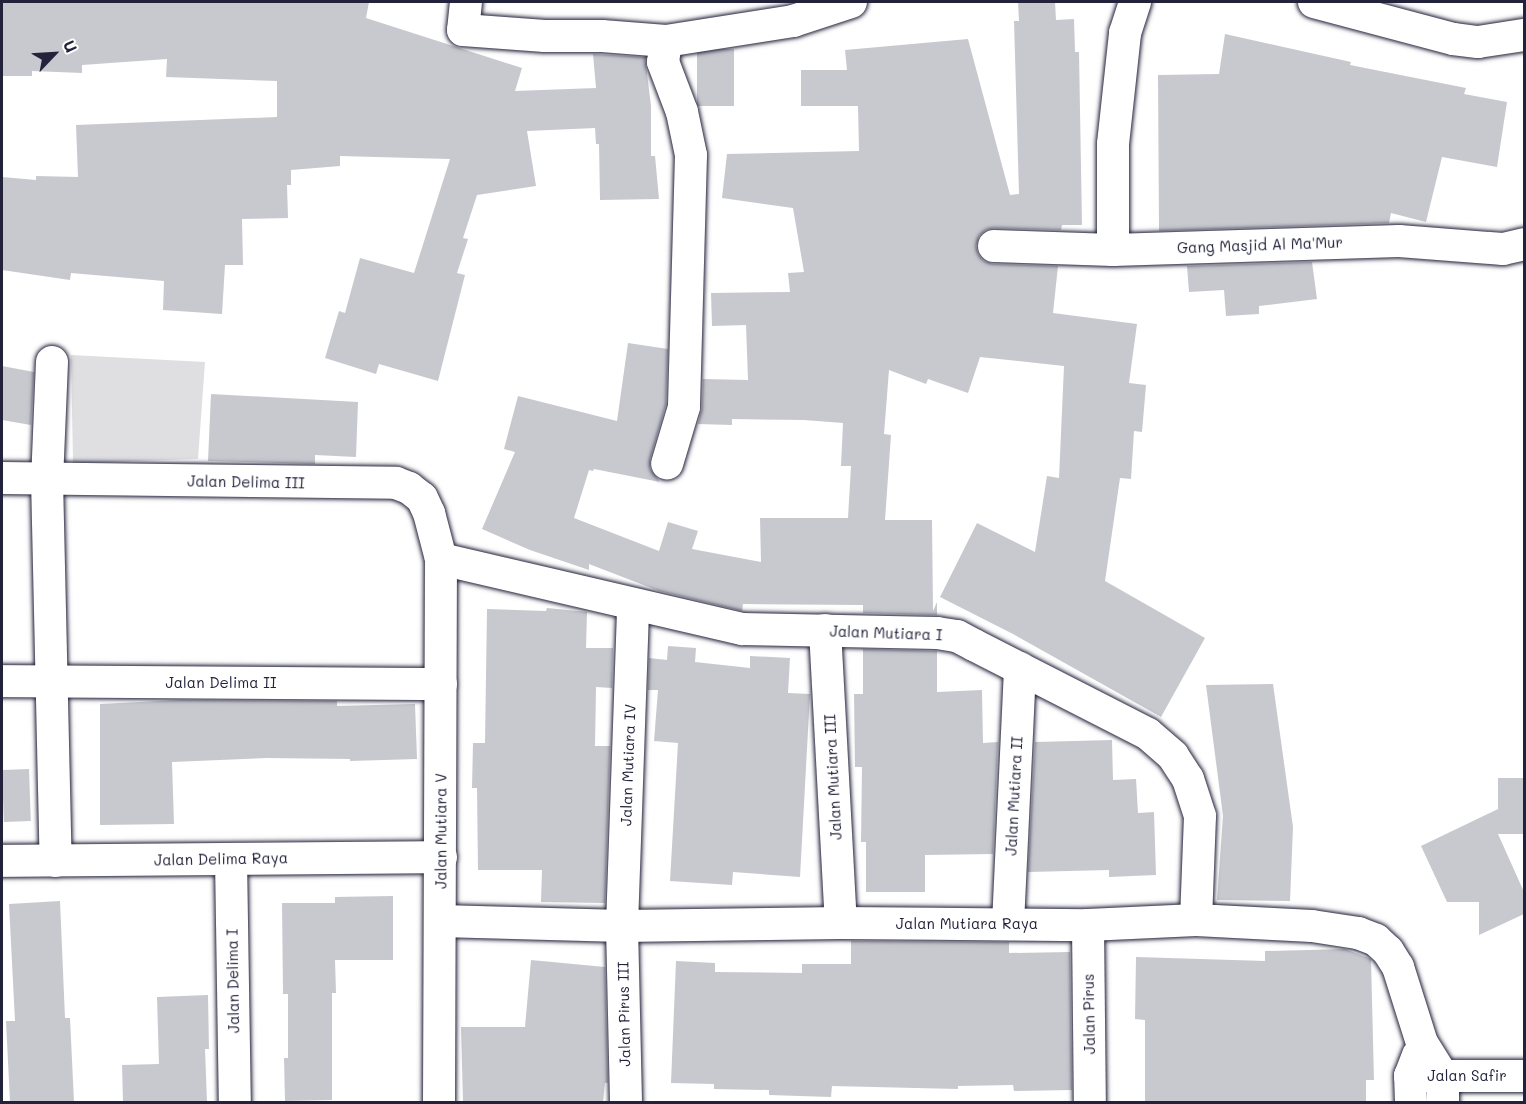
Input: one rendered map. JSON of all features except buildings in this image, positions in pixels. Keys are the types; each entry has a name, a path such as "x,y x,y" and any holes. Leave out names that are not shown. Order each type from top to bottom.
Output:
{"street":[{"path":"464,16 545,36 602,36 666,40 793,21 851,2"},
{"path":"1113,250 1113,144 1125,33 1135,2"},
{"path":"1314,2 1453,39 1478,42 1524,35"},
{"path":"666,40 663,62 682,112 690,155 684,407 667,464"},
{"name":"Gang Masjid Al Ma'Mur","path":"994,246 1113,250 1399,241 1503,249 1524,244"},
{"path":"52,363 47,479 56,861"},
{"name":"Jalan Delima III","path":"2,478 396,483 410,488 422,498 429,513 441,559"},
{"name":"Jalan Mutiara I","path":"441,559 742,629 937,633 957,636 1148,734 1173,756 1188,779 1200,816 1196,921"},
{"name":"Jalan Mutiara V","path":"439,1102 441,559"},
{"name":"Jalan Mutiara IV","path":"622,926 633,604"},
{"name":"Jalan Mutiara III","path":"825,630 842,923"},
{"name":"Jalan Mutiara II","path":"1008,924 1020,668"},
{"name":"Jalan Delima II","path":"2,681 441,684"},
{"name":"Jalan Delima Raya","path":"2,861 441,857"},
{"name":"Jalan Delima I","path":"231,859 235,1102"},
{"name":"Jalan Mutiara Raya","path":"441,921 622,926 842,923 1088,925 1196,921 1312,926 1358,933 1376,940 1388,951 1398,967 1422,1043 1443,1090"},
{"name":"Jalan Pirus","path":"1088,925 1090,1102"},
{"name":"Jalan Pirus III","path":"622,926 626,1102"},
{"path":"1410,1089 1422,1043"},
{"name":"Jalan Safir","path":"1410,1089 1443,1090 1524,1076"}],"shaded area":[{"path":"71,355 205,362 198,459 73,463"}]}
